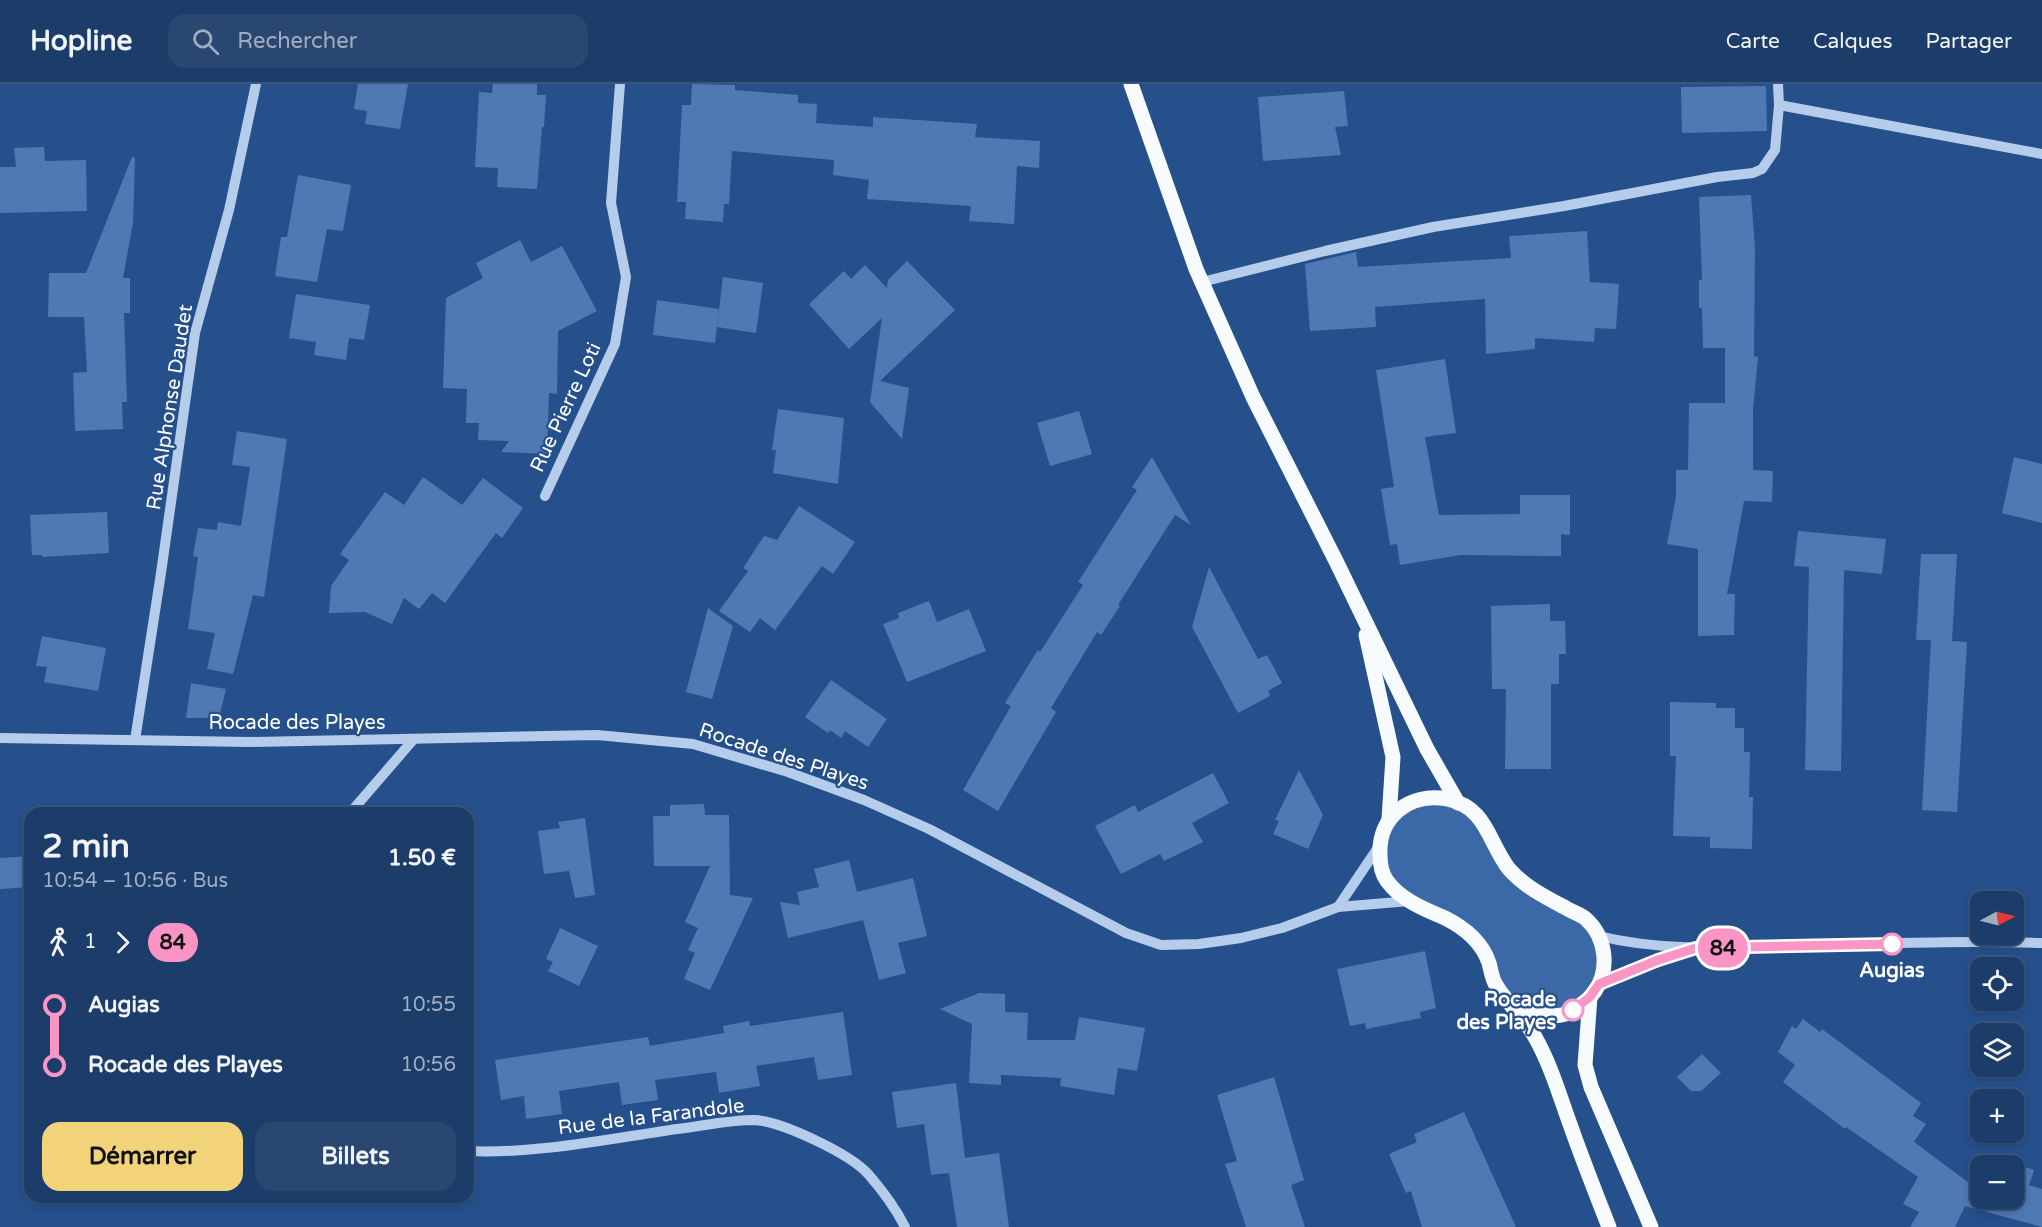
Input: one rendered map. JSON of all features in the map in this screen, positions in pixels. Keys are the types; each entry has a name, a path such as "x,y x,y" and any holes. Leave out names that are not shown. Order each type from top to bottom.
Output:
{"main road":[{"path":"1131,84 1202,282 1253,397 1359,606 1427,748 1458,802"},
{"path":"1359,606 1393,757 1389,819"},
{"path":"1510,1003 1533,1014 1555,1017 1573,1010 1590,997 1599,984 1604,969 1604,950 1599,936 1586,918 1540,896 1523,883 1509,868 1488,830 1473,812 1458,802 1434,798 1419,799 1402,806 1389,819 1382,831 1379,846 1380,868 1394,890 1465,930 1481,945 1495,984 1534,1034 1547,1058 1582,1160 1609,1227"},
{"path":"1590,997 1585,1065 1591,1087 1651,1227"}],"street":[{"name":"Rue Alphonse Daudet","path":"135,740 195,333 229,210 256,84"},
{"name":"Rue Pierre Loti","path":"545,496 615,344 626,277 611,203 620,84"},
{"path":"1202,282 1432,227 1564,206 1717,177 1753,173 1762,169 1775,150 1779,105 1778,84"},
{"path":"1779,105 2042,154"},
{"name":"Rocade des Playes","path":"0,738 249,742 597,735 693,744 788,772 864,800 929,829 1126,933 1161,945 1199,944 1241,938 1282,928 1338,907 1410,901"},
{"path":"355,807 413,740"},
{"path":"1338,907 1379,846"},
{"path":"1599,936 1622,942 1696,948 1954,942 2042,943"},
{"path":"1599,984 1658,960 1696,948"},
{"name":"Rue de la Farandole","path":"474,1151 497,1152 536,1148 756,1120 791,1130 830,1147 867,1173 906,1227"}],"shaded area":[{"path":"1458,803 1499,853 1599,936 1599,984 1555,1018 1510,1003 1481,945 1394,890 1379,846 1403,806"}],"building":[{"path":"358,84 408,84 400,129 365,124 367,111 354,109"},
{"path":"493,84 537,84 537,95 546,95 537,189 497,187 498,168 475,167 479,92 492,93"},
{"path":"692,84 735,85 735,90 798,95 798,103 817,104 816,123 873,127 873,117 977,124 975,137 1040,141 1039,168 1017,166 1014,224 969,221 971,206 867,199 869,180 833,175 834,160 732,151 729,204 724,204 723,222 685,219 686,202 677,202 682,105 691,105"},
{"path":"1766,86 1767,131 1682,133 1681,87"},
{"path":"1344,91 1348,126 1335,127 1341,155 1263,161 1258,97"},
{"path":"44,147 45,161 86,160 87,211 0,213 0,167 16,167 14,148"},
{"path":"132,157 135,158 133,223 123,278 130,278 130,313 124,313 127,402 122,402 123,429 75,431 73,373 87,372 84,317 48,317 49,273 86,273"},
{"path":"298,175 351,185 343,231 327,229 317,282 275,276 281,237 287,237"},
{"path":"1751,195 1755,248 1754,356 1758,357 1753,410 1753,470 1773,471 1772,502 1744,501 1727,594 1735,594 1734,635 1698,636 1698,549 1667,544 1676,496 1676,470 1688,470 1689,403 1725,403 1725,348 1703,348 1702,308 1699,308 1699,280 1702,280 1699,197"},
{"path":"1587,231 1590,282 1619,284 1616,329 1595,328 1594,342 1535,338 1535,349 1486,354 1485,299 1375,307 1376,327 1310,331 1305,264 1356,252 1358,267 1511,258 1509,236"},
{"path":"520,240 531,262 562,246 597,311 558,331 557,394 549,393 547,454 501,452 509,441 478,440 479,423 466,423 467,389 443,388 446,298 483,278 476,263"},
{"path":"907,261 955,310 880,381 909,388 902,439 870,402 882,318 849,349 809,304 844,271 851,279 865,265 887,288 888,280"},
{"path":"723,277 763,283 756,333 717,327"},
{"path":"296,294 370,305 364,340 349,338 346,360 314,355 316,342 289,338"},
{"path":"657,300 719,309 715,343 653,335"},
{"path":"1445,359 1456,433 1425,437 1439,515 1520,514 1520,495 1570,495 1570,535 1561,534 1561,556 1461,555 1400,565 1397,544 1390,545 1381,489 1394,487 1376,370"},
{"path":"778,409 844,418 838,484 773,473 776,450 772,450"},
{"path":"1079,411 1092,454 1050,466 1037,423"},
{"path":"237,431 287,439 264,597 253,595 233,674 207,669 215,633 188,629 198,557 193,556 198,528 217,530 218,522 241,526 250,467 232,465"},
{"path":"1152,457 1191,525 1175,515 1118,605 1120,606 1101,635 1097,632 1051,708 1056,712 998,811 963,790 1011,706 1005,703 1083,585 1078,582 1137,490 1132,487"},
{"path":"2014,457 2042,464 2042,523 2002,513"},
{"path":"423,477 462,505 483,478 523,508 502,538 496,533 445,603 432,593 419,609 404,598 392,624 365,612 329,613 331,586 349,560 340,554 385,492 404,505"},
{"path":"799,506 855,542 833,574 822,566 775,630 760,618 750,632 719,611 748,571 743,568 764,536 777,540"},
{"path":"107,512 109,553 42,557 42,555 32,555 30,515"},
{"path":"1798,531 1886,539 1882,574 1844,570 1841,771 1805,770 1809,567 1794,566"},
{"path":"1921,554 1957,554 1952,641 1967,642 1957,812 1922,810 1931,640 1916,640"},
{"path":"1209,567 1258,659 1267,655 1282,683 1268,691 1270,696 1238,713 1192,627"},
{"path":"929,601 937,622 969,609 986,651 907,682 883,624 899,618 898,613"},
{"path":"1550,604 1550,621 1565,621 1566,654 1559,654 1559,684 1551,684 1551,769 1505,769 1506,689 1492,689 1491,606"},
{"path":"708,608 733,626 712,699 686,692"},
{"path":"42,636 106,648 98,691 44,682 47,667 36,666"},
{"path":"831,680 887,719 868,747 845,731 841,738 830,730 828,733 805,717"},
{"path":"191,683 226,689 219,718 186,718"},
{"path":"1670,702 1716,703 1716,708 1735,708 1735,728 1744,728 1744,752 1750,752 1749,797 1753,797 1752,849 1710,848 1710,837 1673,836 1676,756 1670,756"},
{"path":"1299,770 1323,815 1308,849 1273,834 1279,821 1275,820"},
{"path":"1213,773 1229,803 1192,823 1203,842 1164,861 1160,854 1121,874 1095,826 1135,805 1138,812"},
{"path":"704,804 705,815 729,815 730,895 753,898 710,990 684,979 695,953 688,950 698,928 685,922 710,866 654,866 653,816 670,816 670,805"},
{"path":"585,818 595,895 575,898 569,871 544,874 538,831 560,828 558,822"},
{"path":"24,856 24,887 0,889 0,858"},
{"path":"849,860 857,892 913,878 927,936 898,943 906,973 879,980 863,920 788,938 780,902 800,905 797,892 819,887 814,869"},
{"path":"560,928 598,946 579,986 548,971 553,962 546,959"},
{"path":"1425,951 1436,1008 1420,1012 1421,1018 1366,1029 1365,1023 1350,1026 1337,969"},
{"path":"979,993 1005,994 1005,1012 1028,1013 1027,1040 1075,1040 1079,1017 1145,1028 1137,1071 1118,1068 1114,1095 1060,1086 1061,1078 1001,1075 1001,1085 969,1083 972,1024 940,1009"},
{"path":"843,1012 852,1075 818,1080 814,1057 756,1066 760,1086 719,1093 716,1072 655,1080 658,1100 622,1105 619,1082 559,1091 562,1114 526,1119 524,1096 501,1100 495,1060 648,1037 650,1046 724,1033 723,1026 749,1021 750,1026"},
{"path":"1803,1019 1820,1032 1822,1029 1921,1103 1913,1116 1926,1124 1914,1142 1970,1184 1970,1207 1965,1206 1955,1227 1910,1227 1919,1212 1903,1204 1918,1177 1846,1127 1845,1129 1783,1082 1795,1065 1778,1052 1792,1026 1796,1029"},
{"path":"1702,1054 1721,1073 1701,1091 1691,1091 1677,1077"},
{"path":"1274,1077 1304,1180 1291,1185 1305,1227 1246,1227 1225,1164 1237,1161 1217,1095"},
{"path":"956,1083 965,1158 999,1153 1009,1227 957,1227 949,1173 931,1175 924,1124 897,1128 892,1092"},
{"path":"1464,1112 1516,1227 1422,1227 1411,1191 1406,1193 1389,1154 1417,1142 1414,1134"},
{"path":"2024,1166 2034,1170 2029,1185 2042,1189 2042,1227 1976,1209 2024,1209"}],"bus line":[{"name":"84","path":"1573,1010 1590,997 1599,984 1658,960 1696,948 1892,944"}],"place":[{"name":"Augias","path":"1892,944"},
{"name":"Rocade des Playes","path":"1573,1010"}]}
